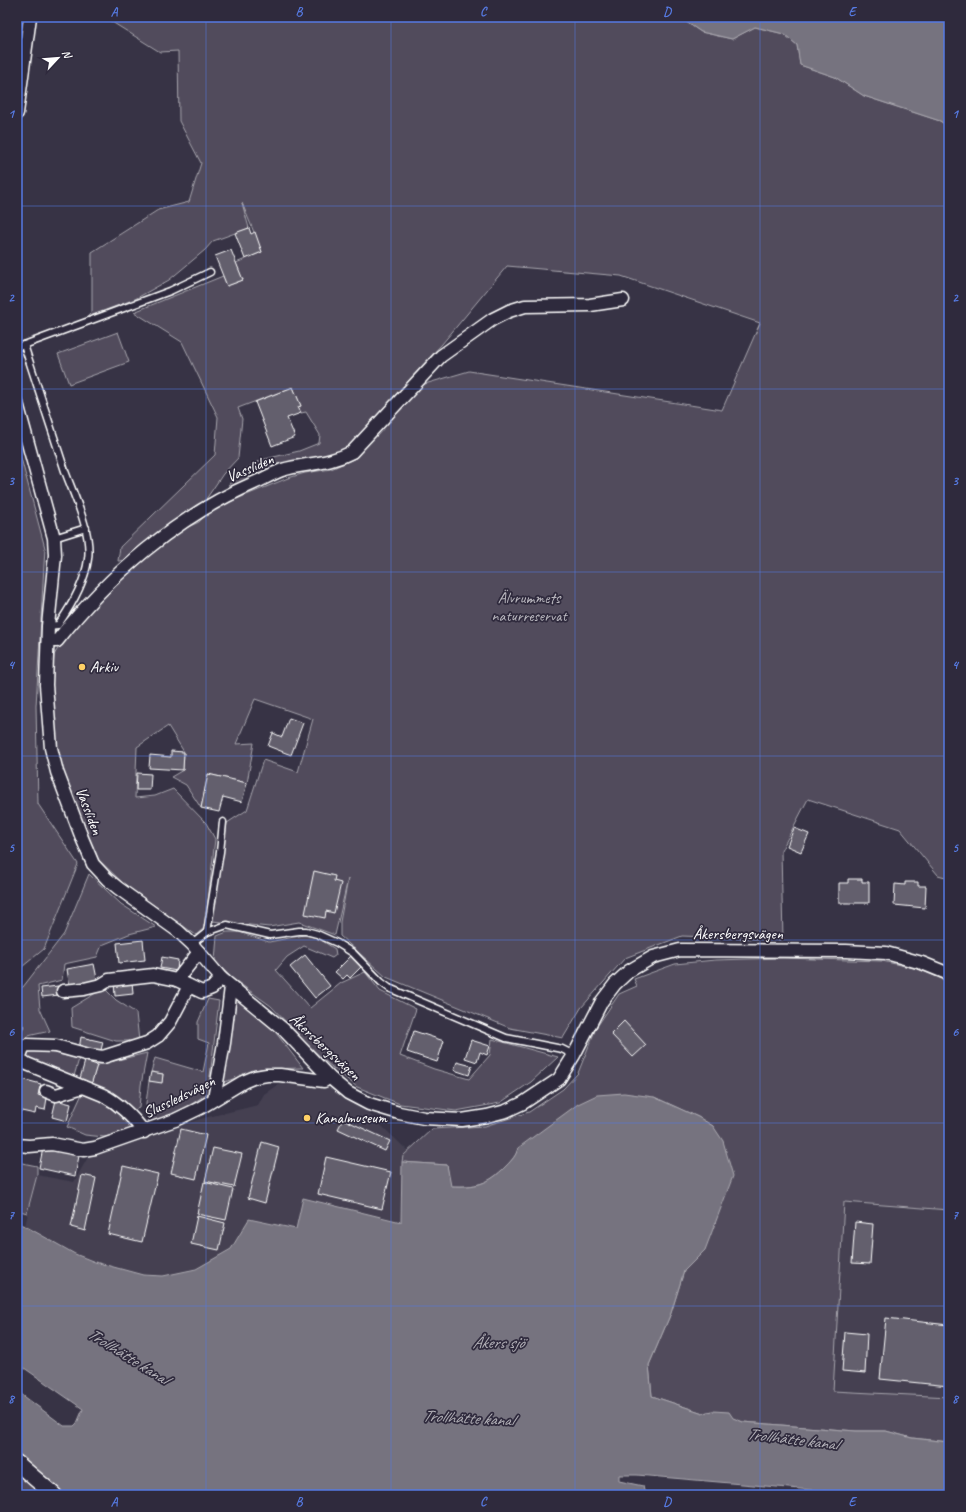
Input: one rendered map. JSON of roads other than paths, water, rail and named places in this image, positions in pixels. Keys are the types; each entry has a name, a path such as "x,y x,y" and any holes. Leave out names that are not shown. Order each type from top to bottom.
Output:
{"street":[{"path":"17,113 30,17"},
{"name":"Vassliden","path":"48,641 57,642 90,602 132,563 183,521 204,507 282,470 334,460 352,452 441,356 468,336 508,311 525,306 590,305 623,300"},
{"name":"Vassliden","path":"17,403 54,538 55,555 48,626 46,685 51,748 57,772 89,856 98,870 130,897 178,931 196,948"},
{"path":"177,980 196,948"},
{"name":"Åkersbergsvägen","path":"196,948 221,978 282,1029 348,1093 369,1104 391,1111 424,1118 462,1120 494,1115 506,1111 523,1103 559,1078 574,1055 602,1001 615,984 629,971 653,957 680,950 846,951 886,953 922,963 949,974"},
{"path":"63,990 84,989 101,985 109,980 154,975 177,980 202,992 212,988 221,978"},
{"path":"144,1132 133,1117 113,1100 27,1064 20,1056 23,1048 27,1045 43,1044 56,1046 89,1055 103,1057 148,1043 158,1036 170,1022 189,986"},
{"path":"214,1099 224,1043 231,987"},
{"name":"Slussledsvägen","path":"17,1145 29,1146 52,1144 83,1150 95,1148 175,1120 243,1082 256,1077 280,1075 324,1081 329,1076"},
{"path":"46,1091 56,1095 66,1094 83,1087"},
{"path":"17,1463 54,1495"}],"lane":[{"path":"17,347 170,291 210,272"},
{"path":"24,345 65,471 86,528 89,558 82,582 72,605 58,625 48,626"},
{"path":"54,538 86,528"},
{"path":"196,948 207,932 224,822"},
{"path":"207,932 227,925 270,935 299,931 317,934 337,943 353,953 381,982 389,988 506,1038 562,1049 574,1055"}],"water":[{"path":"679,17 949,17 949,127 940,121 864,96 835,77 800,65 797,45 784,34 755,27 732,39 701,32"},
{"name":"Åkers sjö","path":"624,1093 654,1097 698,1117 713,1126 723,1141 733,1176 705,1250 684,1271 671,1313 649,1365 652,1396 703,1413 713,1411 729,1412 733,1418 743,1422 856,1431 886,1431 912,1438 949,1442 949,1495 870,1495 637,1475 619,1475 619,1481 643,1486 645,1495 65,1495 17,1454 17,1391 64,1426 74,1426 77,1423 83,1409 17,1363 17,1223 75,1254 95,1262 143,1275 163,1276 196,1269 231,1249 249,1219 296,1229 303,1198 401,1222 402,1162 447,1165 451,1186 481,1184 493,1177 510,1162 514,1158 518,1148 578,1104 597,1095"}],"place":[{"name":"Arkiv","path":"82,667"},
{"name":"Kanalmuseum","path":"307,1118"}],"park label":[{"name":"Älvrummets naturreservat","path":"529,607"}],"water label":[{"name":"Trollhätte kanal","path":"128,1356"},
{"name":"Trollhätte kanal","path":"468,1418"},
{"name":"Trollhätte kanal","path":"792,1439"}]}
